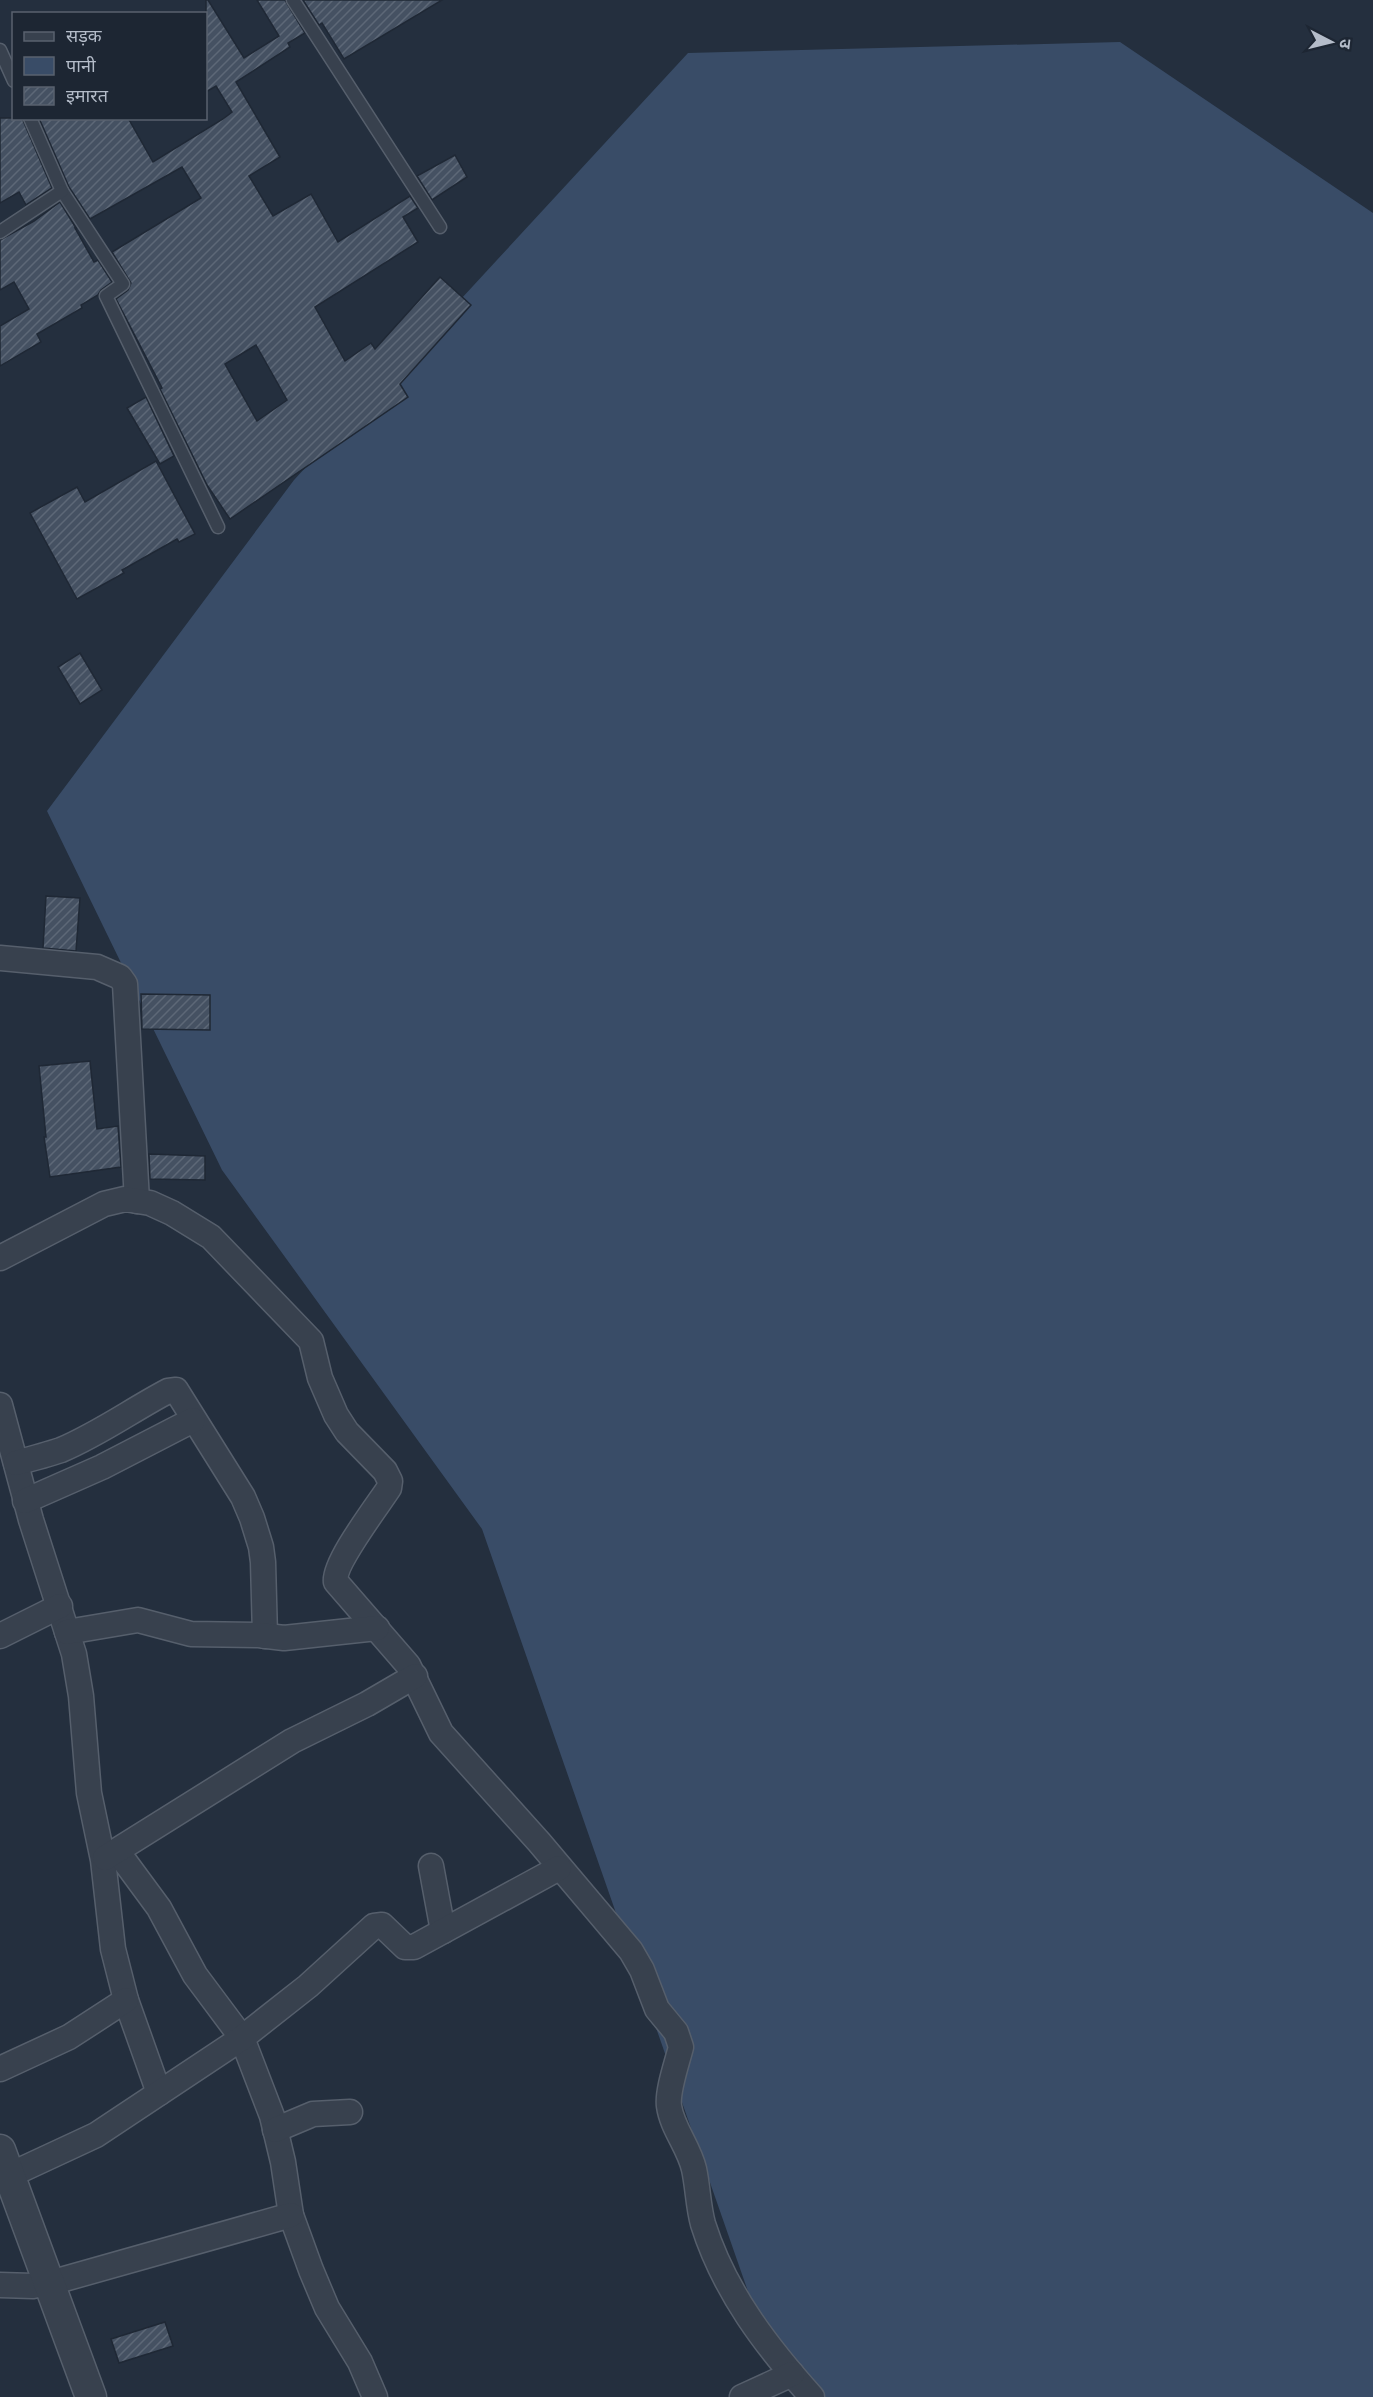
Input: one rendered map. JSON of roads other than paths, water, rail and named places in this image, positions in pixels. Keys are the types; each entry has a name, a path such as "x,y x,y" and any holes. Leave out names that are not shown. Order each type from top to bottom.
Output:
{"street":[{"path":"0,958 97,967 120,977 124,984 137,1201"},
{"path":"0,1258 104,1204 125,1199 150,1203 172,1213 211,1237 311,1341 320,1378 336,1415 347,1432 388,1476 389,1488 352,1543 335,1574 340,1587 377,1628 415,1676 432,1719 441,1733 631,1951 642,1970 657,2009 679,2038 681,2047 669,2103 673,2119 693,2163 704,2224 715,2256 748,2318 812,2397"},
{"path":"15,1482 60,1450 168,1391 176,1390 243,1497 252,1518 263,1562 265,1636"},
{"path":"0,1405 15,1482 60,1606 79,1679 89,1793 110,1855 113,1949 126,2000 159,2093"},
{"path":"15,1482 102,1467 193,1420"},
{"path":"0,1636 60,1606"},
{"path":"67,1632 138,1620 191,1634 297,1638 377,1628"},
{"path":"110,1855 292,1741 367,1704 415,1676"},
{"path":"110,1855 159,1908 195,1975 243,2038 275,2130 291,2215 311,2270 327,2308 360,2362 375,2397"},
{"path":"431,1866 443,1931"},
{"path":"75,2397 5,2163 96,2135 243,2038 308,1986 374,1926 378,1924 386,1928 409,1949 559,1868"},
{"path":"0,2069 69,2037 126,2000"},
{"path":"275,2130 313,2114 350,2112"},
{"path":"0,2204 41,2285 92,2397"},
{"path":"0,2286 41,2285 291,2215"},
{"path":"742,2397 792,2374"}],"lane":[{"path":"293,0 440,227"},
{"path":"0,50 12,77"},
{"path":"31,120 62,191 123,284 106,297 218,527"},
{"path":"0,232 62,191"}],"water":[{"path":"1120,42 1373,213 1373,2397 807,2397 766,2343 482,1529 222,1170 47,811 294,480 688,53"}]}
